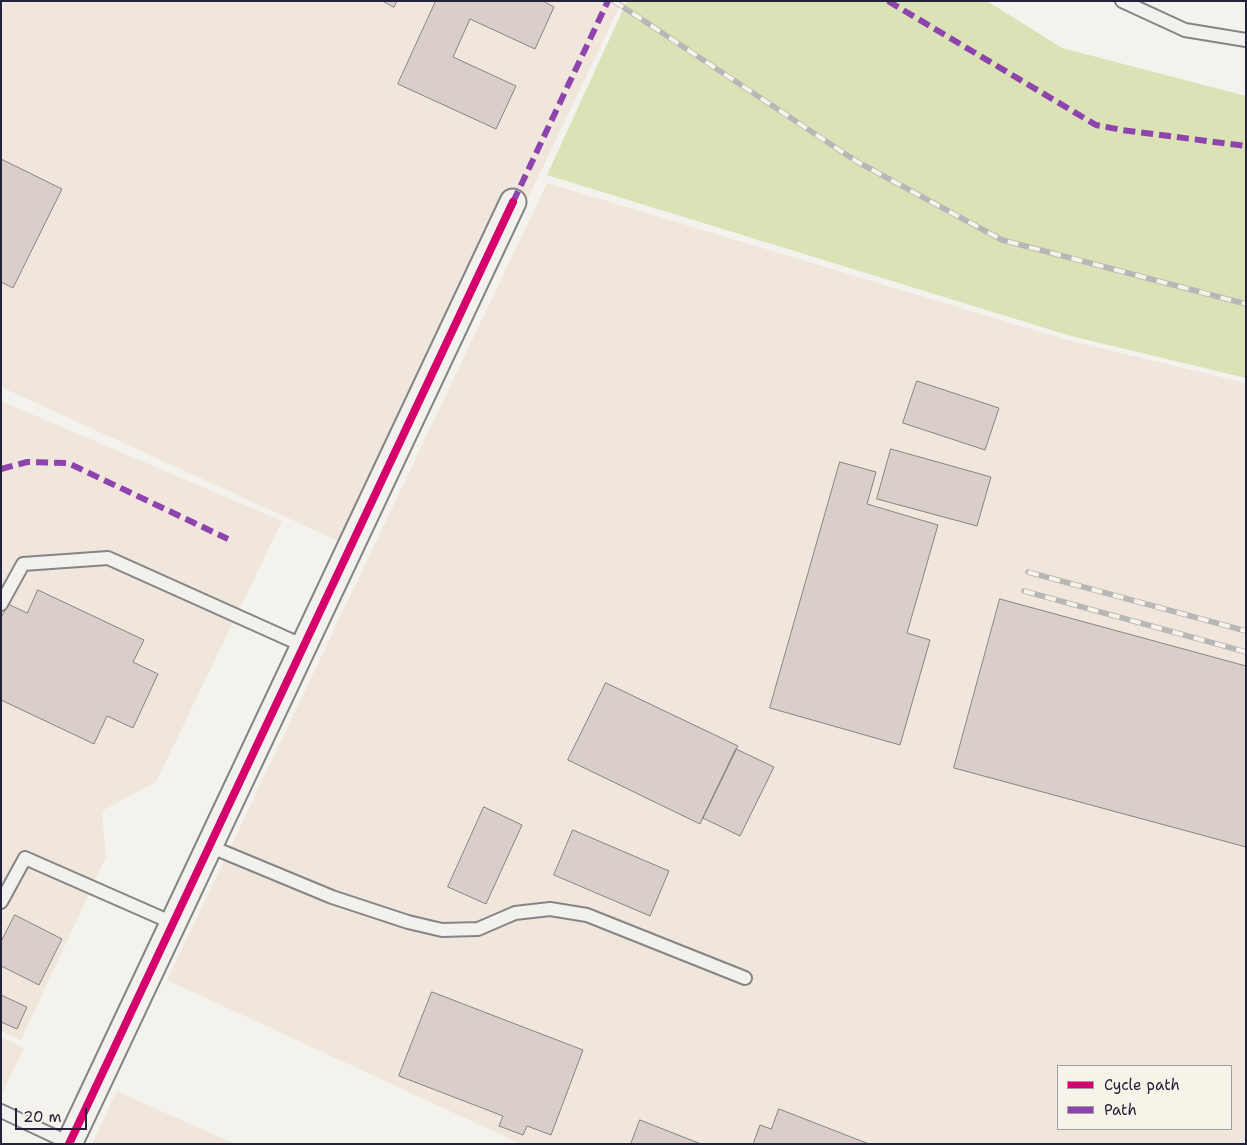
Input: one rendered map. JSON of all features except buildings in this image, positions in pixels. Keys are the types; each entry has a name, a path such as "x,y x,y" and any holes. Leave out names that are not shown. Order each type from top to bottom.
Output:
{"street":[{"path":"69,1143 513,202"}],"lane":[{"path":"1122,1 1184,30 1246,40"},
{"path":"1,604 23,564 108,558 304,646"},
{"path":"209,846 332,897 408,922 442,930 478,929 515,913 550,909 587,915 745,978"},
{"path":"1,902 25,858 173,923"},
{"path":"1,1111 69,1143"}],"shaded area":[{"path":"1,1 622,1 360,551 1,387"},
{"path":"547,183 1067,340 1246,383 1246,1144 521,1144 167,980"},
{"path":"1,401 282,521 156,782 102,811 106,857 21,1040 1,1031"},
{"path":"1,1037 24,1048 1,1096"},
{"path":"117,1091 235,1144 92,1144"}],"green space":[{"path":"627,1 987,1 1062,48 1246,96 1246,378 1071,336 547,175"}],"railway":[{"path":"614,1 856,161 1002,240 1246,304"},
{"path":"1028,572 1246,631"},
{"path":"1024,591 1246,652"}],"marked path":[{"path":"513,202 608,1"},
{"path":"888,1 1096,125 1246,146"},
{"path":"1,469 27,462 68,463 228,539"}],"cycle path":[{"path":"69,1144 513,202"}]}
